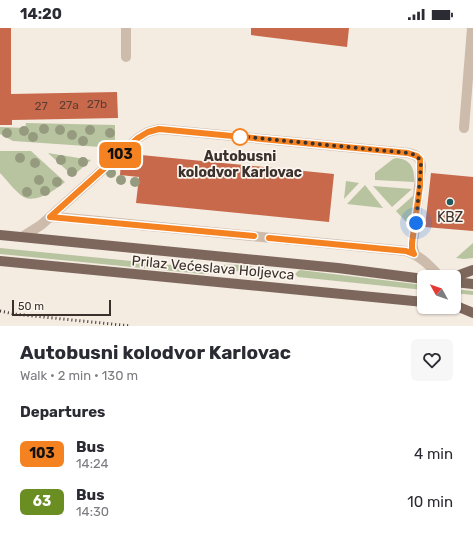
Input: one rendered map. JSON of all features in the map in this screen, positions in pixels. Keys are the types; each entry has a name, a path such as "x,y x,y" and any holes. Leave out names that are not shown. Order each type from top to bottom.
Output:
{"main road":[{"name":"Prilaz Većeslava Holjevca","path":"0,235 316,266 417,278"},
{"name":"Prilaz Većeslava Holjevca","path":"0,261 417,301"},
{"path":"461,274 473,270"},
{"path":"461,283 473,284"},
{"path":"461,305 473,306"},
{"path":"461,308 473,313"}],"street":[{"path":"126,28 126,57"},
{"path":"464,128 472,28"},
{"path":"22,237 41,225 138,138 148,132 159,129 408,153 417,156 420,159 421,166 412,243 414,254"},
{"path":"50,217 406,251 414,254 426,262 433,270"}],"green space":[{"path":"26,123 115,125 115,148 13,141 0,134 0,127 25,128"},
{"path":"0,151 31,151 65,182 56,189 39,198 33,199 22,196 0,173"},
{"path":"48,153 91,160 73,176"},
{"path":"396,158 405,160 409,163 413,169 414,182 375,180 375,173"},
{"path":"346,181 359,183 344,199"},
{"path":"365,185 383,208 347,204"},
{"path":"373,186 412,189 392,207"},
{"path":"415,194 410,226 396,211"},
{"path":"473,243 473,258 456,258"},
{"path":"0,248 192,267 244,265 257,269 254,272 231,271 203,274 0,254"},
{"path":"300,270 417,284 417,289 298,277 295,274"},
{"path":"461,290 473,291 473,295 461,294"}],"building":[{"path":"0,28 11,28 11,94 117,92 118,118 12,120 12,125 0,125"},
{"path":"251,28 349,28 347,47 251,35"},
{"path":"141,155 334,174 329,222 136,203 139,177 120,175 121,162 127,157 141,158"},
{"name":"KBZ","path":"431,173 473,177 473,231 425,227"}],"railway":[{"path":"0,311 14,314 131,326"}],"bus line":[{"name":"103","path":"254,236 50,217 138,138 148,132 159,129 408,153 417,156 420,159 420,186 412,243 414,254 406,251 269,238"}],"place":[{"name":"Autobusni kolodvor Karlovac","path":"240,137"},
{"name":"KBZ","path":"450,202"}],"route":[{"path":"240,137 237,136 408,153 417,156 420,159 421,166 416,223"}]}
